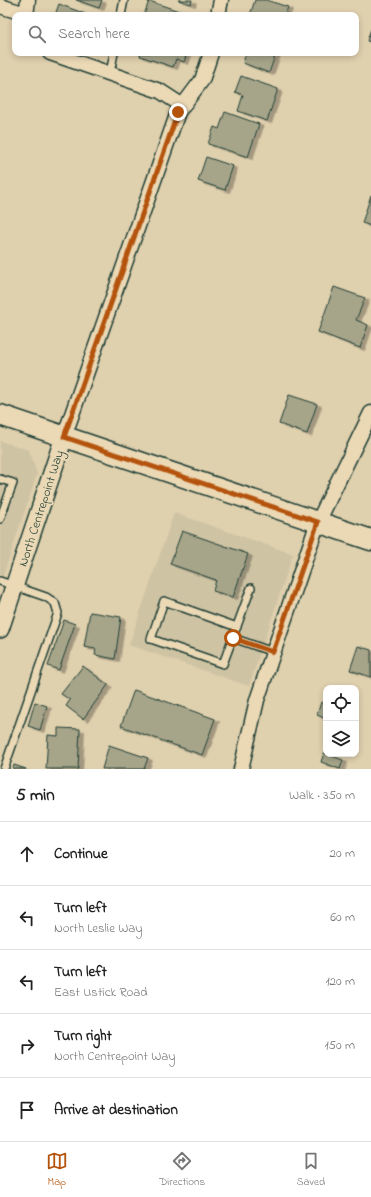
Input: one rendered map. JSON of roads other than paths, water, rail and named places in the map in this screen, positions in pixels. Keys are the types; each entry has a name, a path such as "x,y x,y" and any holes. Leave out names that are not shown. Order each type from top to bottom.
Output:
{"main road":[{"path":"0,415 371,540"}],"street":[{"path":"219,12 221,0"},
{"path":"0,6 27,10"},
{"path":"59,56 160,91 183,106"},
{"name":"North Centrepoint Way","path":"0,629 7,584 64,437 178,112 202,80 211,56"},
{"path":"241,769 257,700 318,522 371,413"}],"lane":[{"path":"122,12 124,0"},
{"path":"110,73 113,56"},
{"path":"0,479 13,483 0,519"},
{"path":"4,769 58,613 55,603 51,600 41,595 7,584"},
{"path":"237,627 164,601 151,639 223,664 233,638 237,627 251,588"},
{"path":"233,638 273,652"}]}
